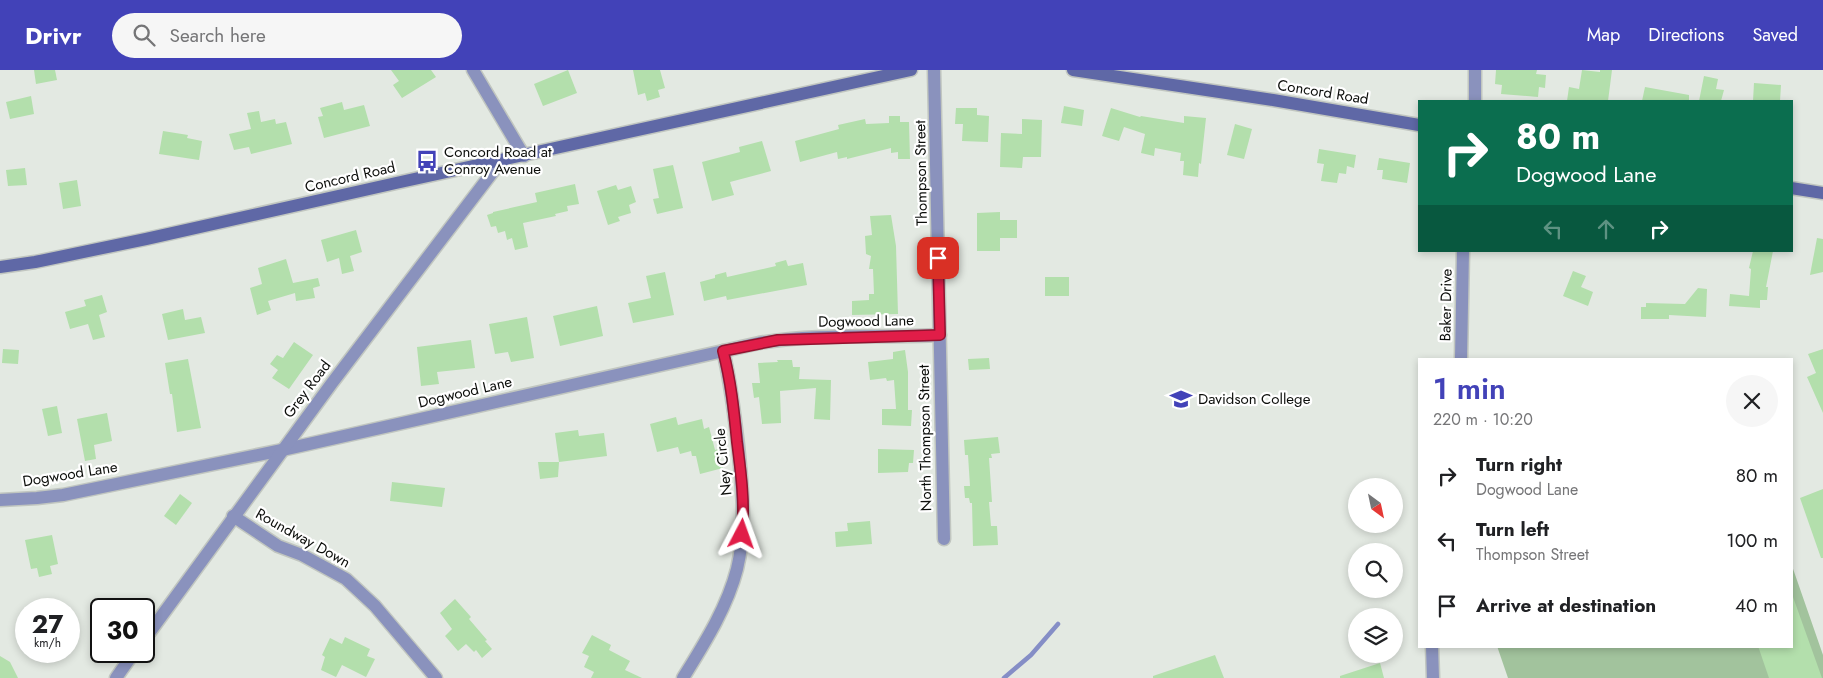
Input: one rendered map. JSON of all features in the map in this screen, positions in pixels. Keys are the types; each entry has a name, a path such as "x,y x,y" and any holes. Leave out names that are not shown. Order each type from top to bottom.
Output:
{"main road":[{"name":"Concord Road","path":"0,267 35,262 146,239 911,70"},
{"name":"Concord Road","path":"1072,70 1263,98 1418,124"},
{"path":"1793,188 1823,193"}],"street":[{"path":"473,70 524,156"},
{"name":"Thompson Street","path":"934,70 940,335"},
{"path":"1475,70 1475,100"},
{"name":"Grey Road","path":"155,625 282,450 501,161"},
{"name":"Baker Drive","path":"1461,358 1463,252"},
{"name":"Dogwood Lane","path":"0,500 63,495 282,450 778,340 940,335"},
{"name":"North Thompson Street","path":"940,335 944,539"},
{"name":"Ney Circle","path":"683,678 707,639 728,596 737,570 740,554 744,515 743,490 731,382 723,351"},
{"name":"Roundway Down","path":"233,516 278,546 302,555 346,579 375,606 436,678"},
{"path":"1432,648 1433,678"},
{"path":"116,678 127,663"}],"green space":[{"path":"1793,569 1823,655 1823,678 1508,678 1498,648 1793,648"}],"building":[{"path":"34,70 55,70 57,80 36,84"},
{"path":"391,70 431,70 436,77 402,98 393,85 399,81"},
{"path":"568,70 577,93 543,106 534,84"},
{"path":"633,70 660,70 665,88 658,90 660,97 647,101 645,93 638,95"},
{"path":"1496,70 1537,70 1536,74 1546,75 1545,88 1539,87 1538,97 1501,94 1502,85 1495,84"},
{"path":"1582,70 1600,72 1600,70 1612,70 1608,100 1567,100 1569,87 1579,89"},
{"path":"1704,76 1718,79 1716,89 1724,90 1721,100 1699,100"},
{"path":"1754,83 1781,85 1780,100 1753,100"},
{"path":"1645,87 1689,95 1689,100 1642,100"},
{"path":"31,96 34,114 10,119 6,102"},
{"path":"342,102 344,110 364,105 370,126 324,138 318,117 323,116 320,108"},
{"path":"1064,106 1084,110 1082,126 1061,123"},
{"path":"956,108 977,108 977,115 989,116 988,142 962,141 963,124 955,124"},
{"path":"1111,108 1140,117 1184,123 1184,116 1206,118 1198,177 1183,175 1184,161 1180,161 1181,153 1155,148 1154,156 1141,153 1145,134 1124,127 1119,141 1102,136"},
{"path":"259,111 261,122 275,119 276,124 286,122 292,144 251,154 249,147 234,150 229,134 251,129 247,113"},
{"path":"889,116 900,116 900,122 909,122 910,159 898,159 898,152 891,153 891,148 847,159 847,157 838,159 837,152 800,162 795,141 839,129 838,125 865,119 866,124 889,123"},
{"path":"1022,119 1042,120 1041,157 1023,157 1022,168 1000,167 1001,133 1022,134"},
{"path":"1235,124 1252,129 1244,159 1227,155"},
{"path":"163,131 188,135 187,138 202,141 199,160 159,154"},
{"path":"762,141 771,171 730,182 734,195 712,201 702,162 740,152 739,147"},
{"path":"1319,149 1356,155 1354,168 1347,166 1346,174 1339,173 1337,183 1321,181 1324,164 1317,163"},
{"path":"1379,158 1410,163 1407,183 1382,179 1383,170 1377,170"},
{"path":"673,165 683,208 657,214 653,199 659,198 653,169"},
{"path":"25,168 27,185 8,186 6,170"},
{"path":"77,180 81,206 63,209 59,183"},
{"path":"575,184 579,204 567,206 568,211 555,214 556,216 523,223 528,247 515,250 512,238 507,240 505,231 498,233 496,226 491,227 487,215 537,202 535,193"},
{"path":"616,185 618,190 631,186 636,202 629,205 631,213 618,217 620,221 608,225 597,191"},
{"path":"1000,212 1000,220 1017,220 1017,238 1000,238 1000,251 977,251 977,213"},
{"path":"891,215 896,246 898,314 852,315 852,301 869,300 869,294 874,294 873,269 869,269 871,256 866,254 865,236 872,235 870,216"},
{"path":"356,230 362,252 350,256 354,271 342,274 339,258 327,262 321,240"},
{"path":"1817,238 1823,239 1823,272 1810,275"},
{"path":"1753,252 1773,252 1766,287 1768,287 1767,300 1760,300 1760,308 1729,306 1730,294 1749,296 1751,269 1749,268"},
{"path":"286,259 293,283 318,278 320,286 313,288 315,298 296,301 295,293 268,301 271,310 257,315 250,288 262,284 258,268"},
{"path":"786,260 788,266 803,263 807,285 727,300 726,296 704,301 700,282 715,278 715,275 726,272 727,277 776,266 775,263"},
{"path":"1573,271 1586,276 1581,287 1593,292 1588,306 1563,296"},
{"path":"665,272 674,315 633,323 628,303 651,298 646,276"},
{"path":"1045,277 1069,277 1069,296 1045,296"},
{"path":"1698,288 1707,289 1706,317 1669,315 1669,319 1641,319 1641,307 1646,307 1646,303 1685,304"},
{"path":"102,295 107,312 99,315 105,337 93,340 88,324 70,329 65,312 86,306 84,300"},
{"path":"597,306 603,336 560,346 553,316"},
{"path":"183,309 185,320 201,317 205,333 168,340 162,314"},
{"path":"527,317 534,358 511,362 508,352 495,354 489,324"},
{"path":"471,340 475,368 437,372 439,384 421,386 417,347"},
{"path":"294,342 313,355 289,389 272,378 278,370 270,364 277,355 283,358"},
{"path":"3,349 19,350 18,364 2,363"},
{"path":"1823,349 1823,413 1807,377 1816,373 1808,354"},
{"path":"905,350 908,372 908,410 912,410 911,426 882,425 882,409 896,409 894,380 887,381 886,378 870,380 868,362 893,359 893,352"},
{"path":"989,358 990,369 969,370 968,359"},
{"path":"188,359 201,428 177,432 172,394 170,394 165,363"},
{"path":"777,360 792,360 793,367 800,367 799,379 831,380 830,420 814,419 816,388 780,391 781,423 762,424 759,397 754,398 752,383 760,383 758,363 778,362"},
{"path":"57,406 62,433 48,436 42,409"},
{"path":"107,413 112,441 94,445 96,459 85,461 77,419"},
{"path":"676,417 678,425 702,419 704,429 709,427 715,450 718,449 723,468 700,474 696,456 692,456 691,451 680,454 678,447 657,452 650,424"},
{"path":"578,430 579,436 604,433 607,456 559,462 555,433"},
{"path":"998,437 1000,453 991,454 992,458 989,458 992,502 989,502 991,526 997,526 998,545 973,546 972,503 970,503 969,498 965,498 964,486 970,486 968,455 965,455 964,440"},
{"path":"878,449 914,450 913,463 909,463 908,472 878,473"},
{"path":"538,462 559,462 558,477 540,479"},
{"path":"392,482 445,488 442,507 390,501"},
{"path":"1823,489 1823,558 1821,558 1800,498"},
{"path":"180,494 192,503 176,525 164,516"},
{"path":"870,521 872,544 836,547 835,532 848,531 847,523"},
{"path":"52,535 58,564 50,566 52,574 39,577 37,568 31,569 25,540"},
{"path":"1793,597 1822,678 1769,678 1759,648 1793,648"},
{"path":"455,599 471,617 469,619 487,640 485,641 492,649 482,658 476,650 474,652 466,644 458,651 445,636 452,629 440,613"},
{"path":"592,635 611,645 609,650 630,661 625,670 642,678 591,678 594,672 584,667 589,656 582,653"},
{"path":"345,637 370,649 367,656 375,659 366,677 342,665 336,677 321,670 325,657 322,655 330,638 342,644"},
{"path":"1215,655 1224,678 1153,678 1153,676"},
{"path":"0,656 10,662 18,678 0,678"},
{"path":"1380,663 1384,678 1340,678 1340,676"}],"waterway":[{"path":"1004,678 1031,655 1058,624"}],"place":[{"name":"Concord Road at Conroy Avenue","path":"427,161"},
{"name":"Davidson College","path":"1181,399"}],"route":[{"path":"742,534 744,515 743,490 731,382 723,351 778,340 940,335 938,258"}]}
